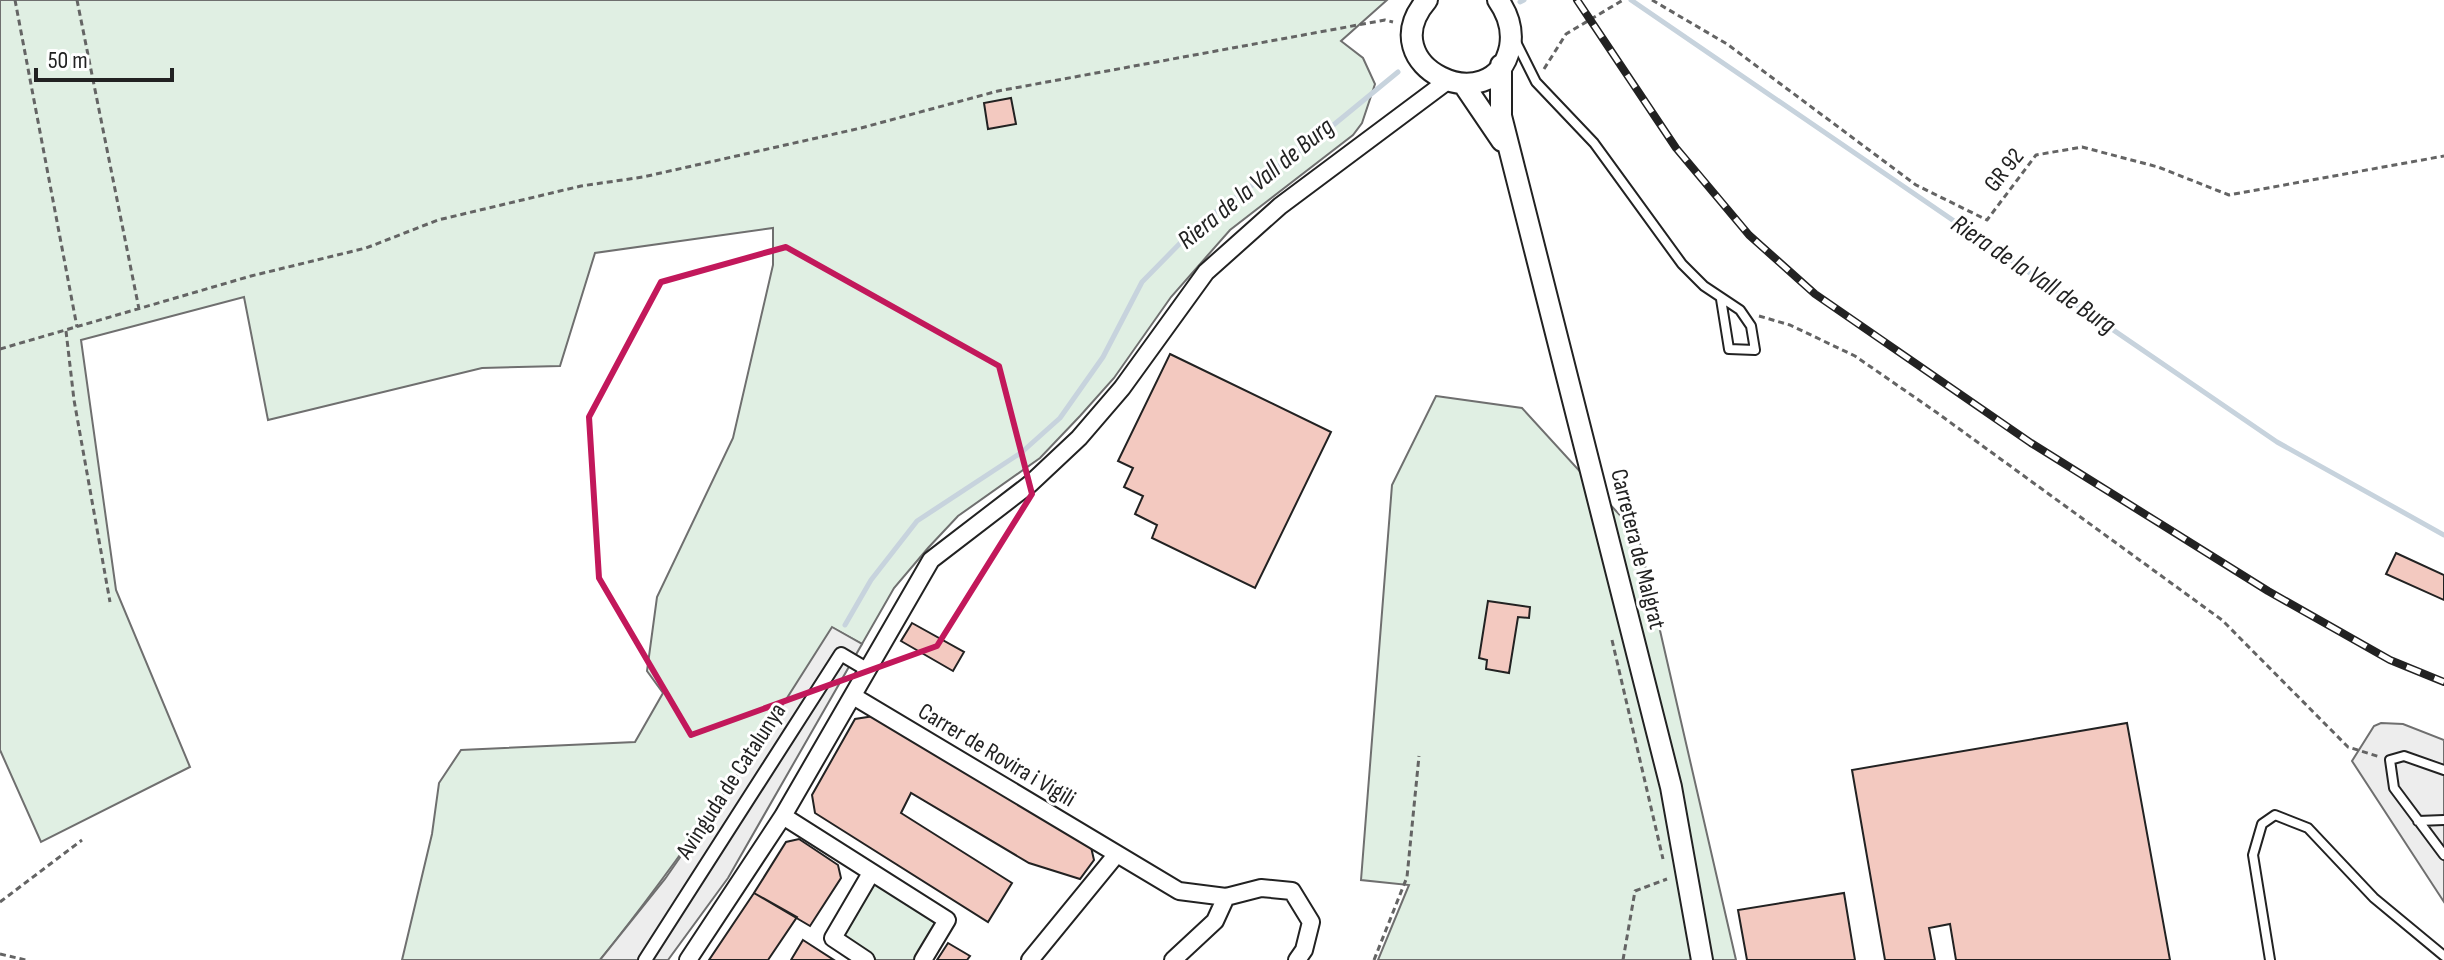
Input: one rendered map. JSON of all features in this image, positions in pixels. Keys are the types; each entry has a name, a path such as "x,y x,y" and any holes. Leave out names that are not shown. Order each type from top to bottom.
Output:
{"street":[{"path":"1413,27 1427,0"},
{"path":"688,960 783,816 931,560 1030,484 1079,438 1122,388 1206,272 1280,206 1372,141 1411,106 1447,80 1487,77 1501,65 1509,52 1512,35 1505,10 1498,0"},
{"name":"Carretera de Malgrat","path":"1413,27 1417,56 1447,80 1511,154"},
{"name":"Carretera de Malgrat","path":"1501,65 1501,116 1671,787 1702,960"},
{"name":"Avinguda de Catalunya","path":"645,960 841,654 868,670"},
{"name":"Carrer de Rovira i Vigili","path":"853,696 1179,891 1226,897 1261,888 1292,891 1311,922 1304,950 1297,960"},
{"path":"783,816 947,920 923,960"},
{"path":"1030,960 1116,855"},
{"path":"866,960 833,938 871,873"},
{"path":"1173,960 1215,921 1226,897"}],"lane":[{"path":"1512,35 1536,82 1594,143 1682,264 1721,299 1740,310 1751,326 1755,350 1729,349 1721,299"},
{"path":"2444,770 2404,756 2390,760 2394,788 2444,855"},
{"path":"2270,960 2253,855 2262,824 2275,815 2308,828 2374,898 2444,956"},
{"path":"2418,821 2444,820"}],"path":[{"path":"15,0 77,327"},
{"path":"77,0 139,309"},
{"path":"1536,82 1566,34 1623,0"},
{"name":"GR 92","path":"1652,0 1727,44 1916,185 1987,220 2036,155 2082,147 2158,167 2229,195 2444,156"},
{"path":"0,349 251,276 366,248 438,220 581,186 643,177 861,128 998,91 1385,20 1413,27"},
{"path":"1740,310 1790,325 1855,356 1936,412 2222,620 2348,747 2390,760"},
{"path":"66,331 74,400 110,602"},
{"path":"1611,634 1664,864"},
{"path":"1374,960 1407,877 1419,756"},
{"path":"0,902 82,840"},
{"path":"1623,960 1635,891 1667,879 1670,892"},
{"path":"0,954 26,960"}],"highlighted area":[{"path":"786,247 999,366 1032,494 937,646 691,735 599,578 589,417 661,282"}],"green space":[{"path":"0,0 1387,0 1341,41 1363,58 1375,84 1362,123 1353,135 1230,230 1171,297 1114,378 1080,416 1040,458 958,516 928,548 894,588 862,644 833,628 721,797 600,960 402,960 432,834 439,783 461,750 635,742 663,693 647,671 657,597 733,438 773,265 773,228 595,253 560,366 482,368 268,420 244,297 81,340 116,590 190,767 41,842 0,750"},
{"path":"1436,396 1522,408 1638,535 1736,960 1378,960 1409,885 1361,880 1392,485"},
{"path":"871,873 944,925 923,960 863,960 833,940"}],"shaded area":[{"path":"832,627 862,644 728,878 668,960 600,960 665,879 749,758"},
{"path":"2381,723 2403,724 2444,740 2444,902 2352,761 2374,726"}],"building":[{"path":"1011,98 1016,124 988,129 984,103"},
{"path":"1170,354 1331,432 1255,588 1152,538 1157,525 1135,514 1143,496 1124,487 1133,468 1118,461"},
{"path":"2396,553 2444,575 2444,600 2386,574"},
{"path":"1488,601 1530,607 1529,618 1518,617 1509,673 1486,669 1487,660 1479,658"},
{"path":"912,623 964,652 953,671 901,641"},
{"path":"874,716 1091,847 1094,860 1080,879 1029,863 911,793 901,813 1012,883 988,922 815,813 812,795 855,719"},
{"path":"2127,723 2170,960 1956,960 1950,924 1929,928 1935,960 1885,960 1852,770"},
{"path":"799,839 838,865 841,878 810,926 754,893 786,842"},
{"path":"754,893 797,917 768,960 709,960"},
{"path":"1844,893 1855,960 1747,960 1738,910"},
{"path":"803,940 834,960 791,960"},
{"path":"948,943 970,956 967,960 937,960"}],"waterway":[{"name":"Riera de la Vall de Burg","path":"1520,2 1524,0"},
{"name":"Riera de la Vall de Burg","path":"1631,0 2277,442 2444,535"},
{"name":"Riera de la Vall de Burg","path":"845,625 871,580 917,521 1022,452 1060,418 1103,357 1142,282 1199,224 1320,136 1398,72"}],"railway":[{"path":"1577,0 1676,148 1749,235 1815,294 2031,443 2268,591 2390,660 2444,682"}]}
